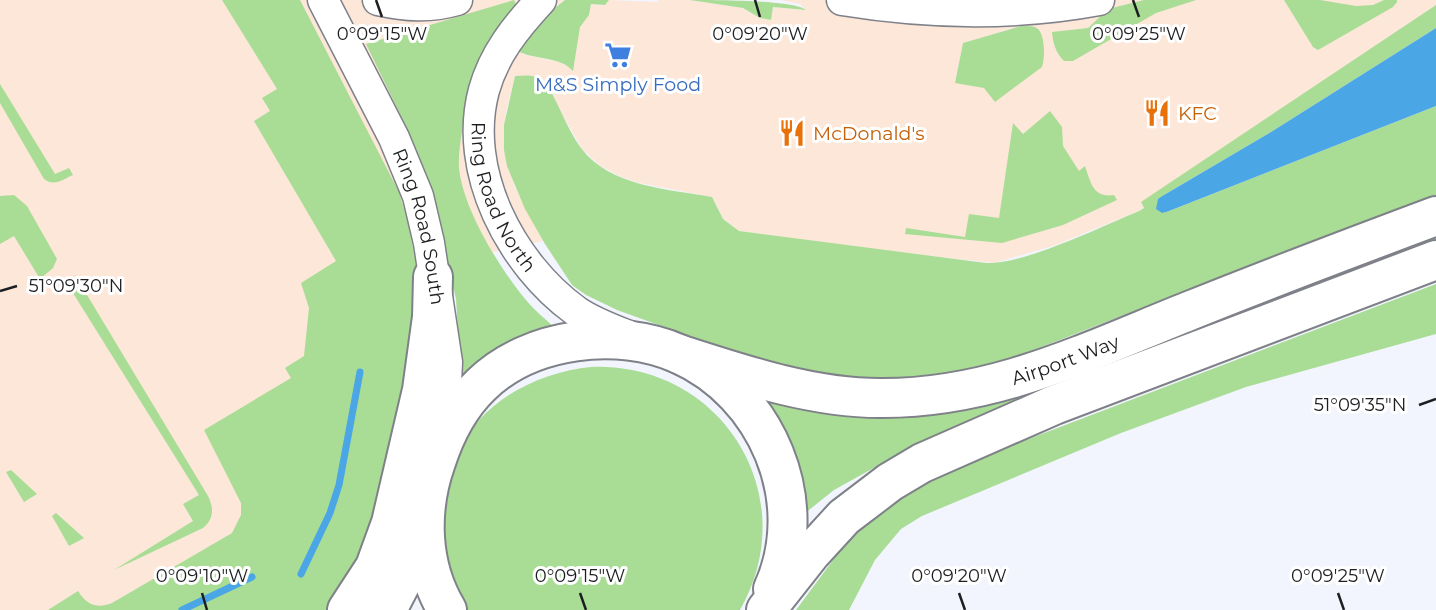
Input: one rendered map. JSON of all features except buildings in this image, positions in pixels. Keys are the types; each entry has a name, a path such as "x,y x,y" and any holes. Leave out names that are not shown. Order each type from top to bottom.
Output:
{"highway":[{"name":"Airport Way","path":"387,610 406,569 428,488 447,434 461,409 479,386 503,367 526,356 576,341 610,338 665,349 772,382 844,396 900,398 971,391 1045,369 1298,267 1436,216"},
{"name":"Airport Way","path":"764,610 844,517 890,482 922,463 1054,405 1436,260"},
{"path":"347,610 375,568 398,498 422,390 432,317 433,277"},
{"path":"665,349 719,379 747,407 762,428 783,475 789,513 787,546 764,610"},
{"path":"428,488 428,565 433,584 447,610"}],"street":[{"name":"Ring Road South","path":"323,0 407,167 423,215 447,368 442,420 428,488"},
{"path":"377,0 413,7 457,0"},
{"name":"Ring Road North","path":"541,0 518,24 501,50 482,98 479,135 490,191 511,239 530,267 567,303 589,318 665,349"},
{"path":"842,0 905,9 984,13 1099,0"}],"shaded area":[{"path":"0,0 565,0 553,8 522,54 559,62 573,69 580,26 589,15 591,4 605,5 609,0 691,0 743,8 760,18 771,20 773,7 805,10 800,4 781,0 1436,0 1436,5 1141,203 1144,207 1139,211 1053,246 994,263 739,231 723,219 712,197 639,183 599,165 582,149 542,79 515,76 506,112 504,150 515,187 543,241 401,273 287,610 0,610","holes":["1028,26 955,83 963,43"]}],"green space":[{"path":"222,0 300,0 399,192 415,258 420,304 385,518 333,610 48,610 78,591 85,600 93,604 102,606 112,603 232,533 241,515 241,503 204,430 291,378 285,368 304,356 309,308 301,283 336,261 254,121 270,111 262,98 277,89"},
{"path":"514,0 516,4 488,47 470,91 459,152 459,168 467,202 494,255 526,300 557,330 461,381 456,299 433,198 402,118 366,44"},
{"path":"565,0 609,0 605,5 591,4 589,15 580,27 573,71 554,60 518,51 542,18"},
{"path":"690,0 770,2 806,10 773,7 771,20 760,18 743,8"},
{"path":"1144,0 1196,0 1156,13 1073,61 1064,61 1059,55 1052,32 1088,28 1108,9"},
{"path":"1284,0 1320,0 1356,6 1373,5 1384,0 1397,2 1393,7 1318,50 1313,47"},
{"path":"1436,5 1436,28 1271,132 1164,195 1169,211 1436,106 1436,198 1352,226 970,375 881,382 810,375 617,310 572,285 525,209 507,166 504,150 504,125 515,76 533,76 547,85 576,141 593,161 624,179 712,197 723,219 739,231 986,263 1002,262 1063,243 1139,211 1144,208 1141,202"},
{"path":"1021,26 1031,26 1039,30 1044,48 1042,67 995,102 984,88 955,83 963,43"},
{"path":"0,84 55,174 69,168 73,175 55,182 44,179 0,103"},
{"path":"1050,111 1062,127 1063,146 1079,171 1085,166 1097,192 1114,195 1117,200 1063,225 1002,243 905,234 906,228 965,237 969,214 999,218 1013,123 1023,134"},
{"path":"14,195 27,206 57,259 53,268 40,279 14,236 0,244 0,196"},
{"path":"1424,241 1426,248 879,465 834,490 804,514 756,395 825,409 1317,280"},
{"path":"75,275 208,496 212,509 211,517 203,528 114,570 193,521 183,504 199,495 73,293"},
{"path":"1436,284 1436,334 1246,387 1121,433 922,516 901,529 875,560 849,610 796,610 839,552 882,508 952,468"},
{"path":"591,367 638,371 679,387 713,412 739,444 756,482 763,523 758,567 740,610 463,610 445,561 441,537 444,502 457,454 480,419 512,393 551,375"},
{"path":"11,470 37,494 24,502 6,472"},
{"path":"56,513 84,538 69,546 52,516"}],"water":[{"path":"1436,28 1436,106 1169,211 1162,213 1156,209 1158,199 1164,195 1271,132"}],"waterway":[{"path":"301,574 330,513 339,485 360,372"},
{"path":"182,610 252,577"}],"place":[{"name":"M&S Simply Food","path":"618,55"},
{"name":"KFC","path":"1157,113"},
{"name":"McDonald's","path":"792,133"}]}
